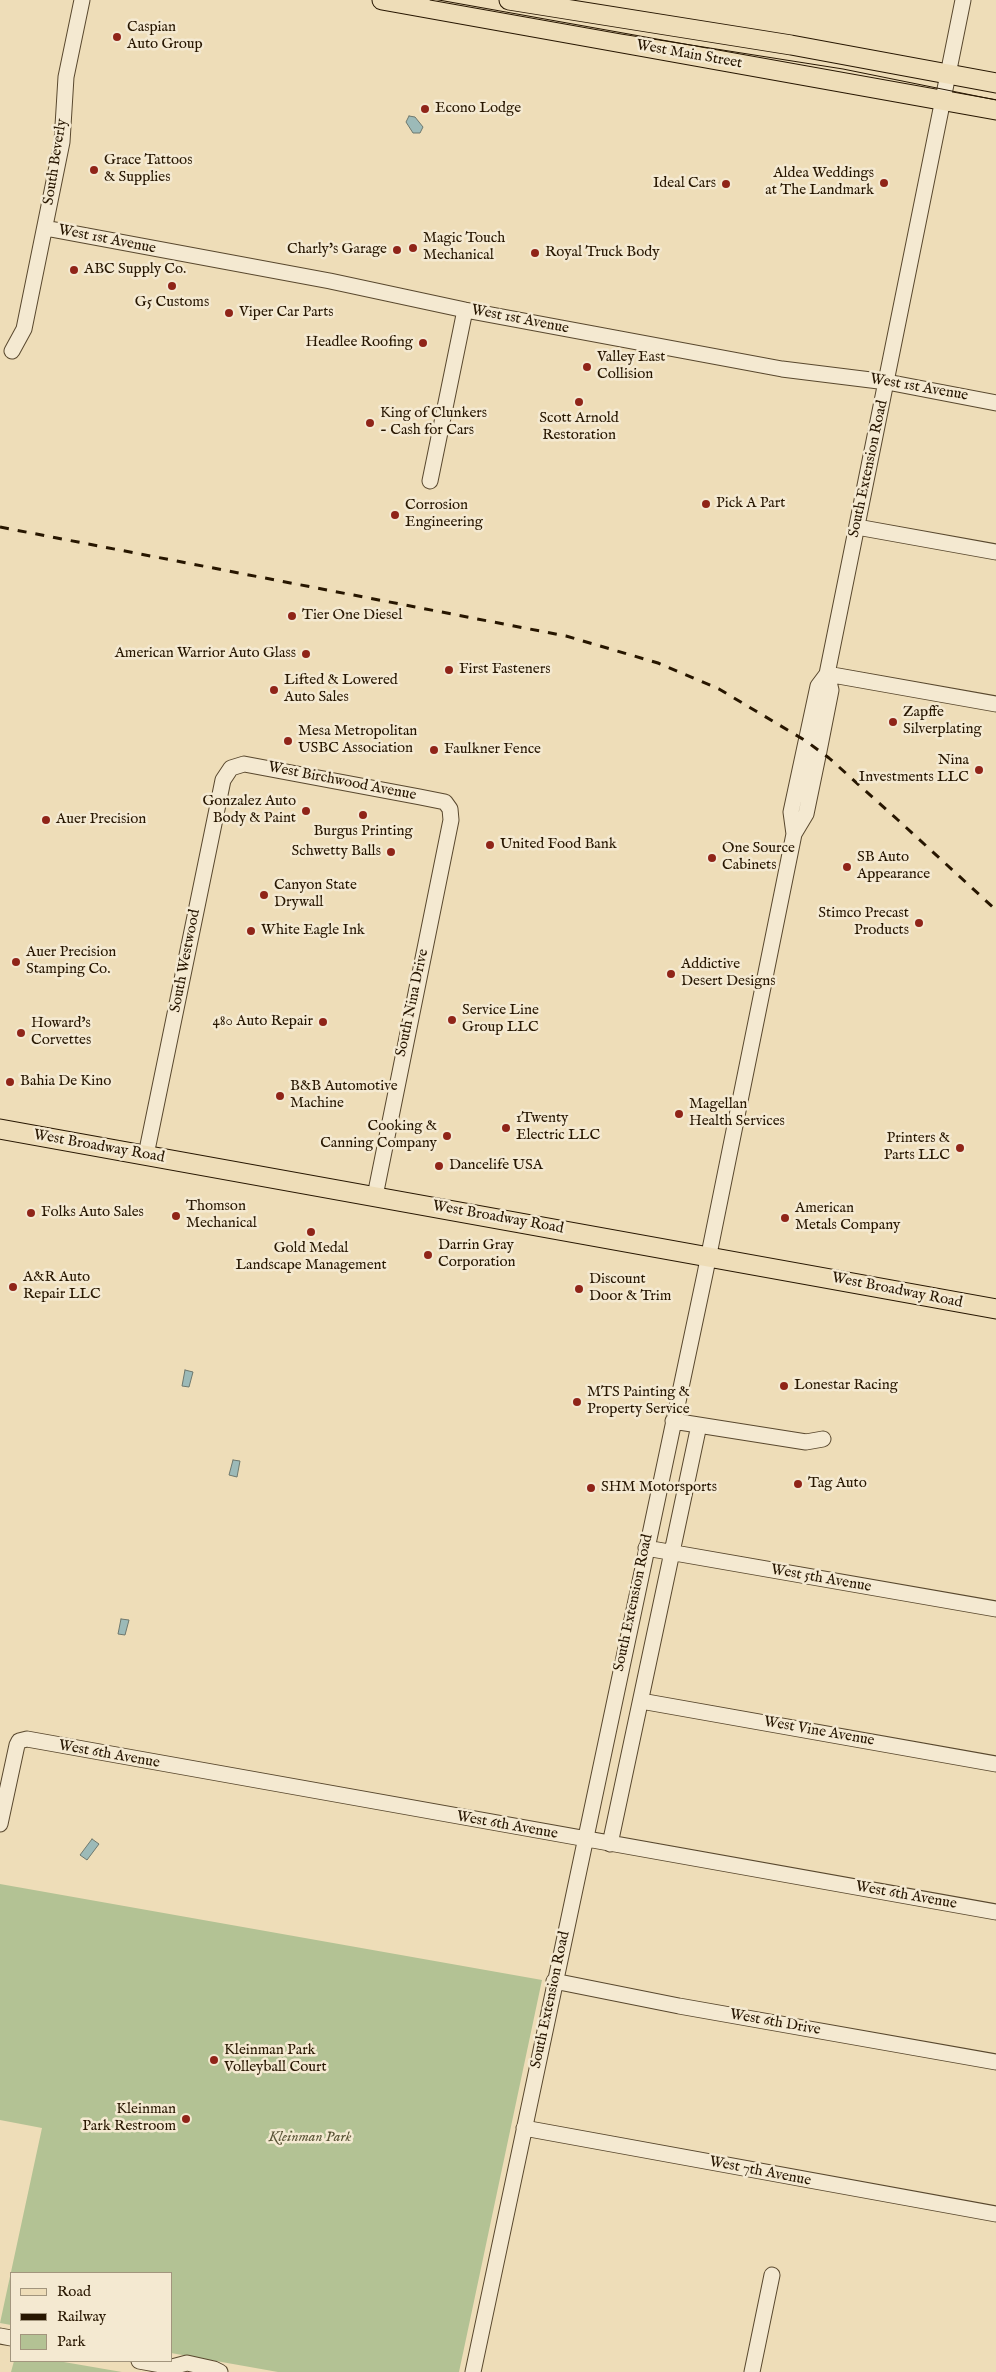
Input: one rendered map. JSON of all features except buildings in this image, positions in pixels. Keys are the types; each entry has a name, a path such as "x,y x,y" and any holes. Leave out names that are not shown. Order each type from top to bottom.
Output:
{"main road":[{"name":"West Main Street","path":"382,0 946,87 996,83"},
{"name":"West Main Street","path":"509,0 791,46 946,87 996,110"},
{"name":"West Broadway Road","path":"0,1129 996,1309"}],"street":[{"name":"South Beverly","path":"12,351 24,329 45,228 62,142 66,77 82,0"},
{"name":"South Extension Road","path":"473,2372 554,1981 709,1256 794,834 791,812 818,686 827,674 963,0"},
{"name":"West 1st Avenue","path":"45,228 330,281 465,310 782,369 886,382 996,403"},
{"path":"430,481 465,310"},
{"path":"857,528 996,552"},
{"path":"827,674 996,704"},
{"name":"West Birchwood Avenue","path":"231,768 244,764 354,784 444,802 450,809"},
{"name":"South Westwood","path":"146,1155 223,780 231,768"},
{"name":"South Nina Drive","path":"375,1196 451,820 450,809"},
{"path":"673,1421 806,1442 823,1438"},
{"name":"South Extension Road","path":"610,1844 699,1425"},
{"name":"West 5th Avenue","path":"646,1548 996,1609"},
{"name":"West Vine Avenue","path":"641,1701 996,1764"},
{"name":"West 6th Avenue","path":"0,1824 19,1741 27,1739 996,1912"},
{"name":"West 6th Drive","path":"554,1981 679,2006 996,2062"},
{"name":"West 7th Avenue","path":"524,2128 996,2214"},
{"path":"752,2372 772,2274"},
{"path":"143,2362 174,2370 187,2363 214,2368 220,2372"}],"green space":[{"name":"Kleinman Park","path":"0,1884 542,1980 459,2372 278,2372 172,2353 172,2272 11,2272 42,2128 0,2120"},
{"name":"Kleinman Park","path":"10,2277 10,2325 0,2323"},
{"path":"14,2362 64,2362 122,2372 11,2372"}],"water":[{"path":"409,116 415,117 423,127 420,133 413,133 406,122"},
{"path":"185,1370 193,1372 189,1387 182,1386"},
{"path":"233,1460 240,1461 237,1477 229,1475"},
{"path":"121,1619 129,1620 125,1635 118,1634"},
{"path":"92,1839 99,1844 87,1860 80,1855"}],"tram line":[{"path":"430,0 621,34 843,69 996,100"}],"railway":[{"path":"0,527 566,636 658,663 719,689 806,741 829,758 996,910"}],"place":[{"name":"Caspian Auto Group","path":"117,37"},
{"name":"Econo Lodge","path":"425,109"},
{"name":"Grace Tattoos & Supplies","path":"94,170"},
{"name":"Aldea Weddings at The Landmark","path":"884,183"},
{"name":"Ideal Cars","path":"726,184"},
{"name":"Magic Touch Mechanical","path":"413,248"},
{"name":"Charly's Garage","path":"397,250"},
{"name":"Royal Truck Body","path":"535,253"},
{"name":"ABC Supply Co.","path":"74,270"},
{"name":"G5 Customs","path":"172,286"},
{"name":"Viper Car Parts","path":"229,313"},
{"name":"Headlee Roofing","path":"423,343"},
{"name":"Valley East Collision","path":"587,367"},
{"name":"Scott Arnold Restoration","path":"579,402"},
{"name":"King of Clunkers - Cash for Cars","path":"370,423"},
{"name":"Pick A Part","path":"706,504"},
{"name":"Corrosion Engineering","path":"395,515"},
{"name":"Tier One Diesel","path":"292,616"},
{"name":"American Warrior Auto Glass","path":"306,654"},
{"name":"First Fasteners","path":"449,670"},
{"name":"Lifted & Lowered Auto Sales","path":"274,690"},
{"name":"Zapffe Silverplating","path":"893,722"},
{"name":"Mesa Metropolitan USBC Association","path":"288,741"},
{"name":"Faulkner Fence","path":"434,750"},
{"name":"Nina Investments LLC","path":"979,770"},
{"name":"Gonzalez Auto Body & Paint","path":"306,811"},
{"name":"Burgus Printing","path":"363,815"},
{"name":"Auer Precision","path":"46,820"},
{"name":"United Food Bank","path":"490,845"},
{"name":"Schwetty Balls","path":"391,852"},
{"name":"One Source Cabinets","path":"712,858"},
{"name":"SB Auto Appearance","path":"847,867"},
{"name":"Canyon State Drywall","path":"264,895"},
{"name":"Stimco Precast Products","path":"919,923"},
{"name":"White Eagle Ink","path":"251,931"},
{"name":"Auer Precision Stamping Co.","path":"16,962"},
{"name":"Addictive Desert Designs","path":"671,974"},
{"name":"Service Line Group LLC","path":"452,1020"},
{"name":"480 Auto Repair","path":"323,1022"},
{"name":"Howard's Corvettes","path":"21,1033"},
{"name":"Bahia De Kino","path":"10,1082"},
{"name":"B&B Automotive Machine","path":"280,1096"},
{"name":"Magellan Health Services","path":"679,1114"},
{"name":"1Twenty Electric LLC","path":"506,1128"},
{"name":"Cooking & Canning Company","path":"447,1136"},
{"name":"Printers & Parts LLC","path":"960,1148"},
{"name":"Dancelife USA","path":"439,1166"},
{"name":"Folks Auto Sales","path":"31,1213"},
{"name":"Thomson Mechanical","path":"176,1216"},
{"name":"American Metals Company","path":"785,1218"},
{"name":"Gold Medal Landscape Management","path":"311,1232"},
{"name":"Darrin Gray Corporation","path":"428,1255"},
{"name":"A&R Auto Repair LLC","path":"13,1287"},
{"name":"Discount Door & Trim","path":"579,1289"},
{"name":"Lonestar Racing","path":"784,1386"},
{"name":"MTS Painting & Property Service","path":"577,1402"},
{"name":"Tag Auto","path":"798,1484"},
{"name":"SHM Motorsports","path":"591,1488"},
{"name":"Kleinman Park Volleyball Court","path":"214,2060"},
{"name":"Kleinman Park Restroom","path":"186,2119"}]}
